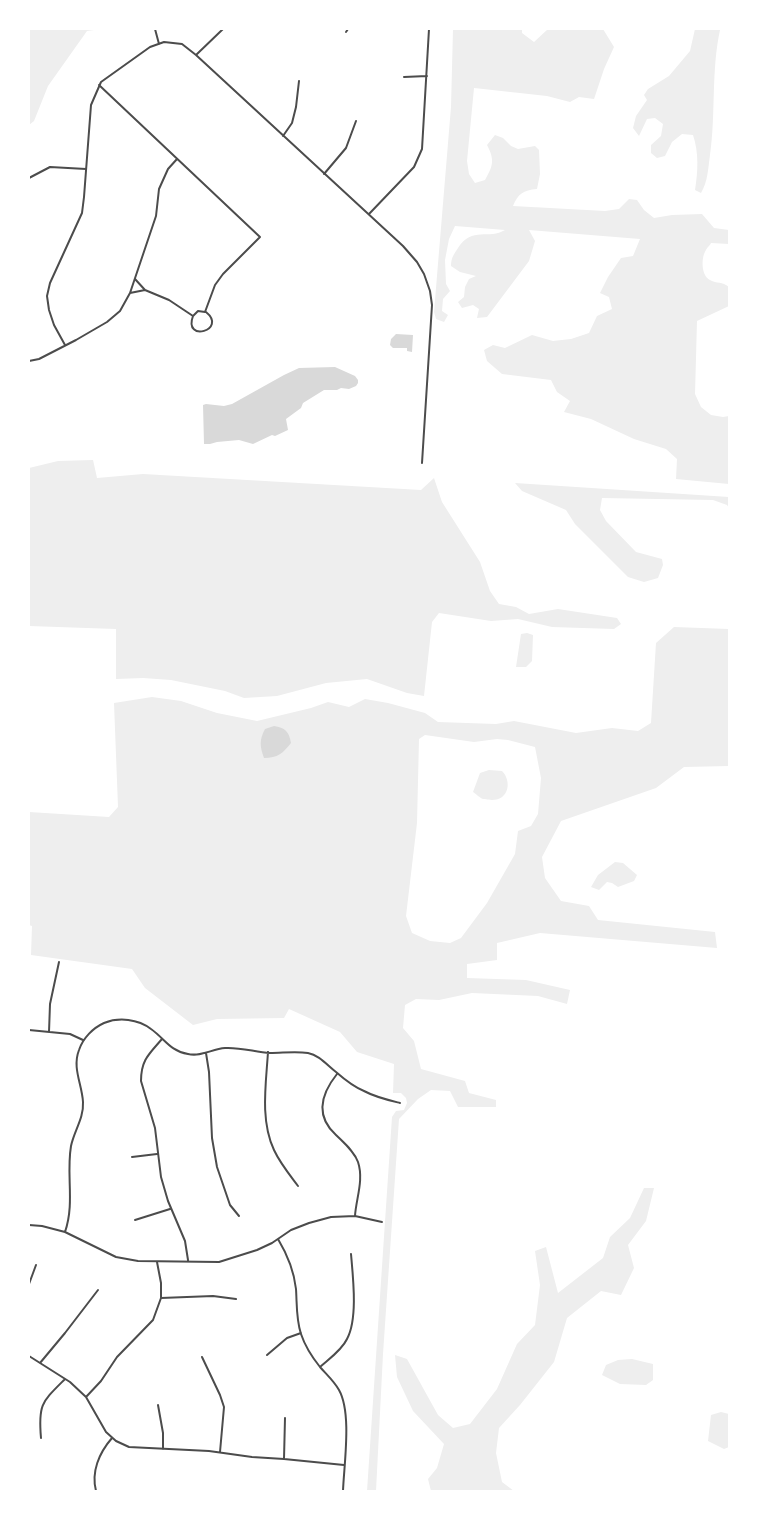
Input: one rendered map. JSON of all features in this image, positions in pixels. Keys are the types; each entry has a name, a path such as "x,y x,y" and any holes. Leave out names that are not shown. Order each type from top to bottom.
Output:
{"street":[{"path":"155,29 158,44"},
{"path":"196,55 223,29"},
{"path":"369,214 414,168 422,149 429,29"},
{"path":"65,346 54,325 47,296 50,283 82,213 91,105 101,82 150,47 164,42 182,44 403,246 417,262 424,274 430,291 432,305 422,463"},
{"path":"404,77 427,76"},
{"path":"283,136 292,123 299,81"},
{"path":"99,86 260,237 214,285 205,312"},
{"path":"324,174 346,148 356,120"},
{"path":"29,361 39,359 65,346 107,322 120,310 130,293 156,216 159,189 168,169 177,159"},
{"path":"29,178 50,167 86,169"},
{"path":"135,279 145,290 169,300 192,316"},
{"path":"130,293 145,290"},
{"path":"198,312 205,312 212,319 212,323 209,329 203,332 196,331 191,322 192,316 198,312"},
{"path":"49,1032 50,1004 60,962"},
{"path":"65,1232 70,1211 71,1147 83,1104 76,1065 78,1050 83,1040 99,1026 108,1022 131,1020 142,1024 151,1028 169,1046 196,1056 224,1048 310,1054 324,1061 337,1074 363,1091 400,1104"},
{"path":"29,1030 70,1034 83,1040"},
{"path":"162,1039 145,1059 141,1081 155,1128 161,1177 170,1209 185,1241 188,1261"},
{"path":"268,1052 265,1111 267,1129 277,1155 298,1186"},
{"path":"206,1053 209,1072 212,1138 217,1167 230,1205 239,1216"},
{"path":"337,1074 330,1082 324,1094 322,1106 328,1127 344,1142 358,1163 360,1177 354,1216"},
{"path":"132,1157 157,1154"},
{"path":"135,1220 170,1209"},
{"path":"29,1226 42,1226 65,1232 116,1257 157,1262 218,1262 257,1250 291,1230 331,1217 354,1216 382,1222"},
{"path":"278,1238 292,1271 296,1287 300,1333 312,1356 335,1382 344,1402 346,1423 343,1491"},
{"path":"320,1367 344,1345 351,1328 354,1295 351,1254"},
{"path":"86,1397 101,1382 117,1357 153,1320 161,1298 161,1283 157,1262"},
{"path":"29,1284 36,1265"},
{"path":"40,1363 65,1334 98,1290"},
{"path":"161,1298 213,1296 236,1299"},
{"path":"267,1355 286,1338 300,1333"},
{"path":"29,1356 65,1378 86,1397 106,1432 121,1444 130,1447 220,1452 252,1457 344,1465"},
{"path":"202,1357 224,1407 220,1452"},
{"path":"41,1438 40,1414 42,1405 65,1378"},
{"path":"158,1405 164,1450"},
{"path":"284,1459 285,1418"},
{"path":"96,1491 95,1474 98,1457 112,1438"}],"shaded area":[{"path":"29,29 94,30 87,31 48,86 34,121 29,125"},
{"path":"453,29 522,29 522,33 534,42 548,29 603,29 614,47 594,99 579,97 570,102 547,96 474,88 467,161 469,174 475,183 485,180 490,171 492,159 487,145 495,135 503,138 511,146 518,149 535,146 539,150 540,174 537,189 522,193 513,206 605,211 619,209 629,199 637,200 644,210 654,218 702,214 714,228 729,230 729,244 711,243 703,257 703,271 707,278 729,287 729,306 697,321 695,394 701,407 711,415 729,416 729,484 676,479 677,459 666,449 634,439 591,419 564,412 570,401 557,392 551,380 502,374 487,361 484,350 493,345 505,348 532,335 553,341 571,339 589,333 597,316 612,309 609,297 600,293 608,277 621,258 633,256 640,239 529,230 535,241 529,261 487,317 477,318 479,309 473,305 462,308 458,302 464,297 465,287 469,279 476,276 460,272 451,266 452,258 463,241 469,237 499,233 505,230 455,226 449,239 445,260 446,284 450,291 443,299 442,311 448,315 444,322 436,319 434,312 451,107"},
{"path":"695,29 721,29 715,61 710,155 706,179 701,193 695,190 697,162 693,135 682,134 672,142 665,156 657,158 651,153 651,145 661,136 663,124 655,118 647,119 639,136 633,128 636,116 647,100 644,95 648,89 669,76 690,51"},
{"path":"396,334 413,335 412,352 407,351 407,348 393,348 390,345 391,339"},
{"path":"335,367 355,376 358,380 356,386 349,389 324,390 303,403 301,408 286,419 288,430 253,444 239,440 204,444 203,405 224,406 232,404 299,368"},
{"path":"93,460 97,478 143,474 421,490 434,478 442,502 480,562 490,591 499,604 516,607 529,614 558,609 617,618 621,624 614,629 552,627 518,619 491,621 439,613 432,622 424,696 407,693 367,679 326,683 277,696 244,698 225,691 171,680 116,679 116,629 29,626 29,468 58,461"},
{"path":"515,483 729,497 729,508 727,505 713,500 602,498 600,510 606,521 636,552 662,559 663,565 658,578 644,582 628,577 575,524 566,510 522,491"},
{"path":"674,627 729,629 729,766 684,767 656,788 561,821 542,857 545,878 561,901 589,906 598,920 715,932 717,948 540,933 497,943 497,960 467,964 467,978 526,980 570,990 567,1004 538,996 472,993 439,1000 416,999 405,1005 403,1028 414,1041 421,1069 465,1081 469,1093 496,1100 496,1107 458,1107 450,1091 431,1090 418,1099 399,1119 376,1491 367,1491 392,1117 396,1111 404,1110 407,1103 406,1098 401,1093 393,1093 394,1064 357,1052 340,1032 289,1009 284,1018 217,1019 193,1025 145,988 132,969 31,955 32,926 29,925 29,812 109,817 118,807 114,703 152,697 181,701 217,713 257,721 328,702 349,707 365,699 425,713 438,722 496,724 514,721 576,733 612,728 638,731 651,723 656,643","holes":["425,735 474,742 497,739 535,747 541,778 538,814 531,826 518,831 515,854 487,903 461,938 450,943 430,941 412,933 406,916 417,823 419,739"]},
{"path":"521,634 533,635 532,661 526,667 516,667"},
{"path":"274,726 286,731 291,743 280,754 264,758 261,740 265,729"},
{"path":"489,770 502,771 507,780 507,789 502,797 498,799 483,799 473,792 480,773"},
{"path":"615,862 623,863 637,875 634,881 618,887 607,882 599,890 591,887 598,875"},
{"path":"644,1188 654,1188 646,1221 628,1245 634,1268 621,1295 601,1291 567,1318 554,1362 499,1428 496,1453 502,1482 514,1491 431,1491 428,1479 437,1468 444,1444 413,1411 397,1377 395,1355 407,1359 438,1415 453,1428 470,1424 497,1389 517,1344 535,1325 540,1285 535,1251 546,1247 558,1293 603,1258 610,1237 630,1218"},
{"path":"632,1359 653,1364 653,1380 646,1385 620,1384 602,1375 606,1365 618,1360"},
{"path":"721,1412 729,1414 729,1447 724,1449 708,1441 711,1415"}]}
